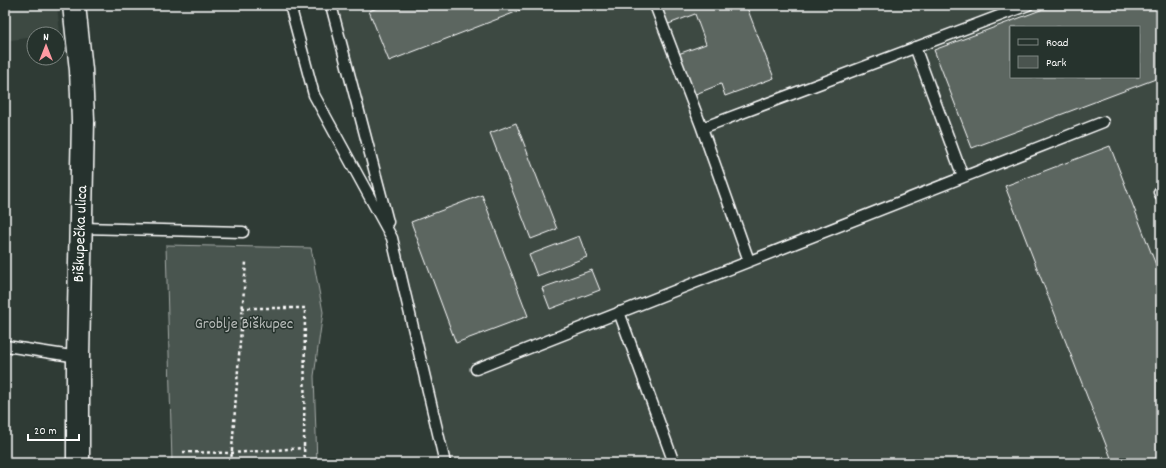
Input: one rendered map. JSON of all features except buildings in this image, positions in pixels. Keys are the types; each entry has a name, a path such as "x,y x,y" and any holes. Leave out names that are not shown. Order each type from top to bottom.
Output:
{"street":[{"name":"Biškupečka ulica","path":"74,5 81,70 83,121 82,228 78,357 78,463"}],"lane":[{"path":"290,5 314,95 392,238"},
{"path":"331,5 392,238 445,463"},
{"path":"655,5 702,128 749,261"},
{"path":"702,128 1028,5"},
{"path":"915,48 962,177"},
{"path":"476,369 1103,122"},
{"path":"82,228 243,232"},
{"path":"619,312 674,463"},
{"path":"6,346 78,357"}],"path":[{"path":"231,463 246,262"},
{"path":"242,308 305,308 305,463"},
{"path":"183,452 231,453 304,448"}],"shaded area":[{"path":"5,5 57,5 59,26 26,26 26,38 5,41"},
{"path":"338,5 1161,5 1161,463 445,463"}],"green space":[{"name":"Groblje Biškupec","path":"166,245 311,248 323,312 314,376 317,463 172,463"}]}
